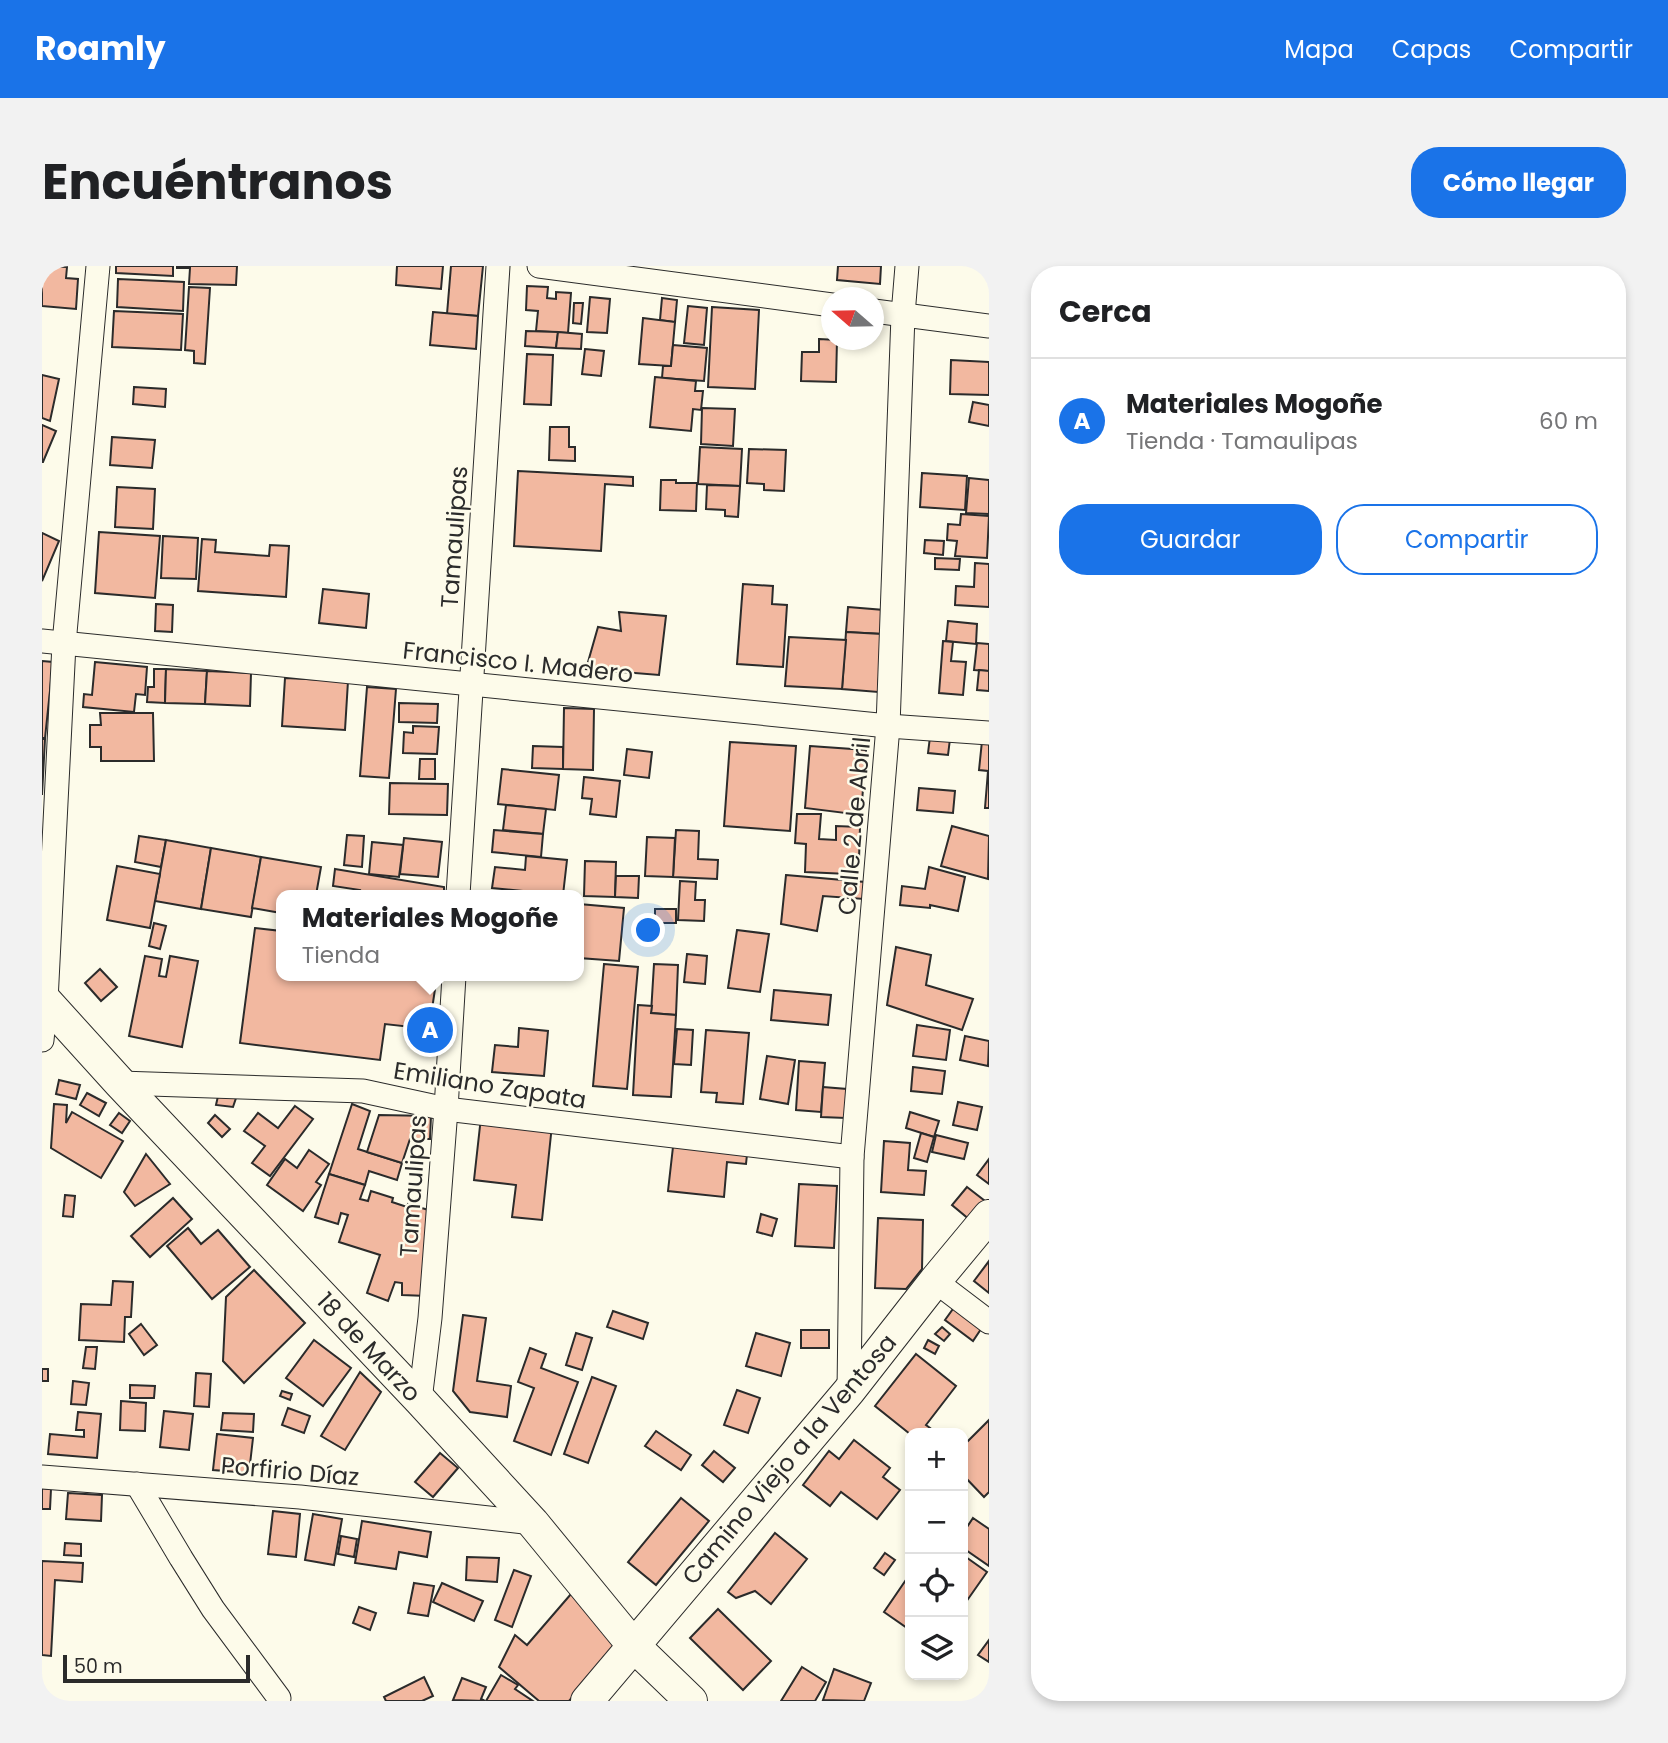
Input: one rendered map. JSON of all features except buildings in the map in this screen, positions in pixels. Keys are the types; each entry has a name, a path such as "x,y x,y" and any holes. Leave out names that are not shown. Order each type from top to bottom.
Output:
{"main road":[{"name":"18 de Marzo","path":"44,999 420,1400 533,1523 633,1645 691,1701"},
{"name":"Camino Viejo a la Ventosa","path":"587,1701 849,1391 989,1216"}],"street":[{"path":"42,1040 53,643 98,266"},
{"name":"Tamaulipas","path":"458,890 498,266"},
{"path":"538,266 821,305"},
{"name":"Calle 2 de Abril","path":"849,1391 852,1157 888,726 907,266"},
{"path":"884,312 989,326"},
{"name":"Francisco I. Madero","path":"53,643 888,726 989,733"},
{"name":"Tamaulipas","path":"420,1400 430,1318 454,981"},
{"name":"Emiliano Zapata","path":"120,1083 363,1091 446,1110 852,1157"},
{"path":"935,1281 989,1322"},
{"name":"Porfirio Díaz","path":"42,1477 300,1497 533,1523"},
{"path":"137,1484 213,1609 279,1698"}],"place":[{"name":"Materiales Mogoñe","path":"430,1030"}]}
